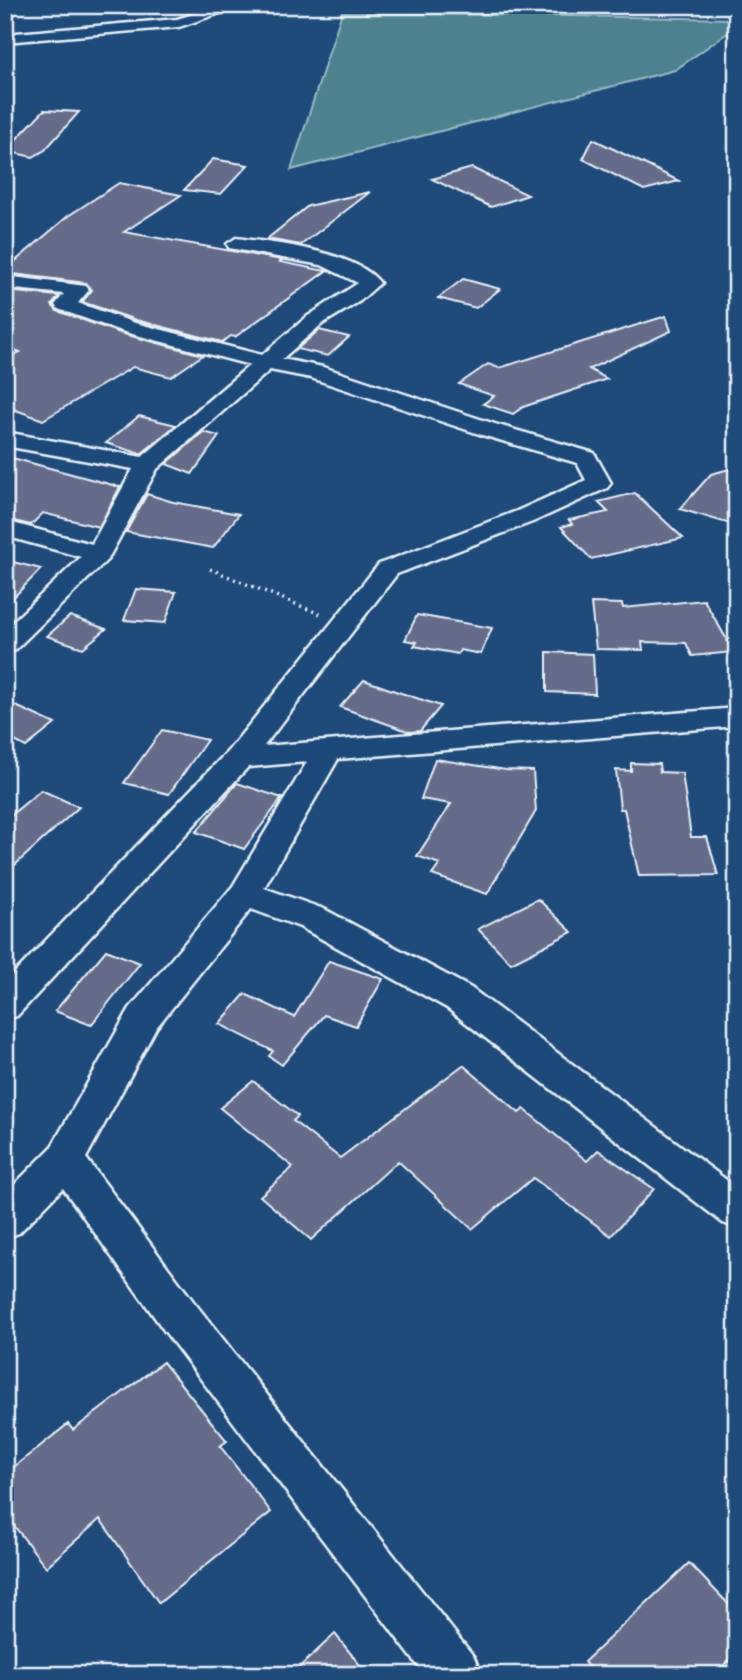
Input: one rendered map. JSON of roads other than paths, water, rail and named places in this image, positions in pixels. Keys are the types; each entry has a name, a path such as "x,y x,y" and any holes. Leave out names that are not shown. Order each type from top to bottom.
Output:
{"street":[{"path":"5,38 179,23 238,5"},
{"path":"5,644 99,554 147,465 315,320 370,284 363,275 318,259 268,247 236,244"},
{"path":"5,282 79,290 65,304 128,327 267,363 314,372 490,430 586,458 599,483 526,516 387,569 240,758 5,1006"},
{"path":"5,439 147,465"},
{"path":"5,528 99,554"},
{"path":"240,758 737,717"},
{"path":"5,1221 65,1160 143,1018 245,894 328,751"},
{"path":"245,894 312,918 459,998 737,1211"},
{"path":"65,1160 187,1326 456,1675"}]}
